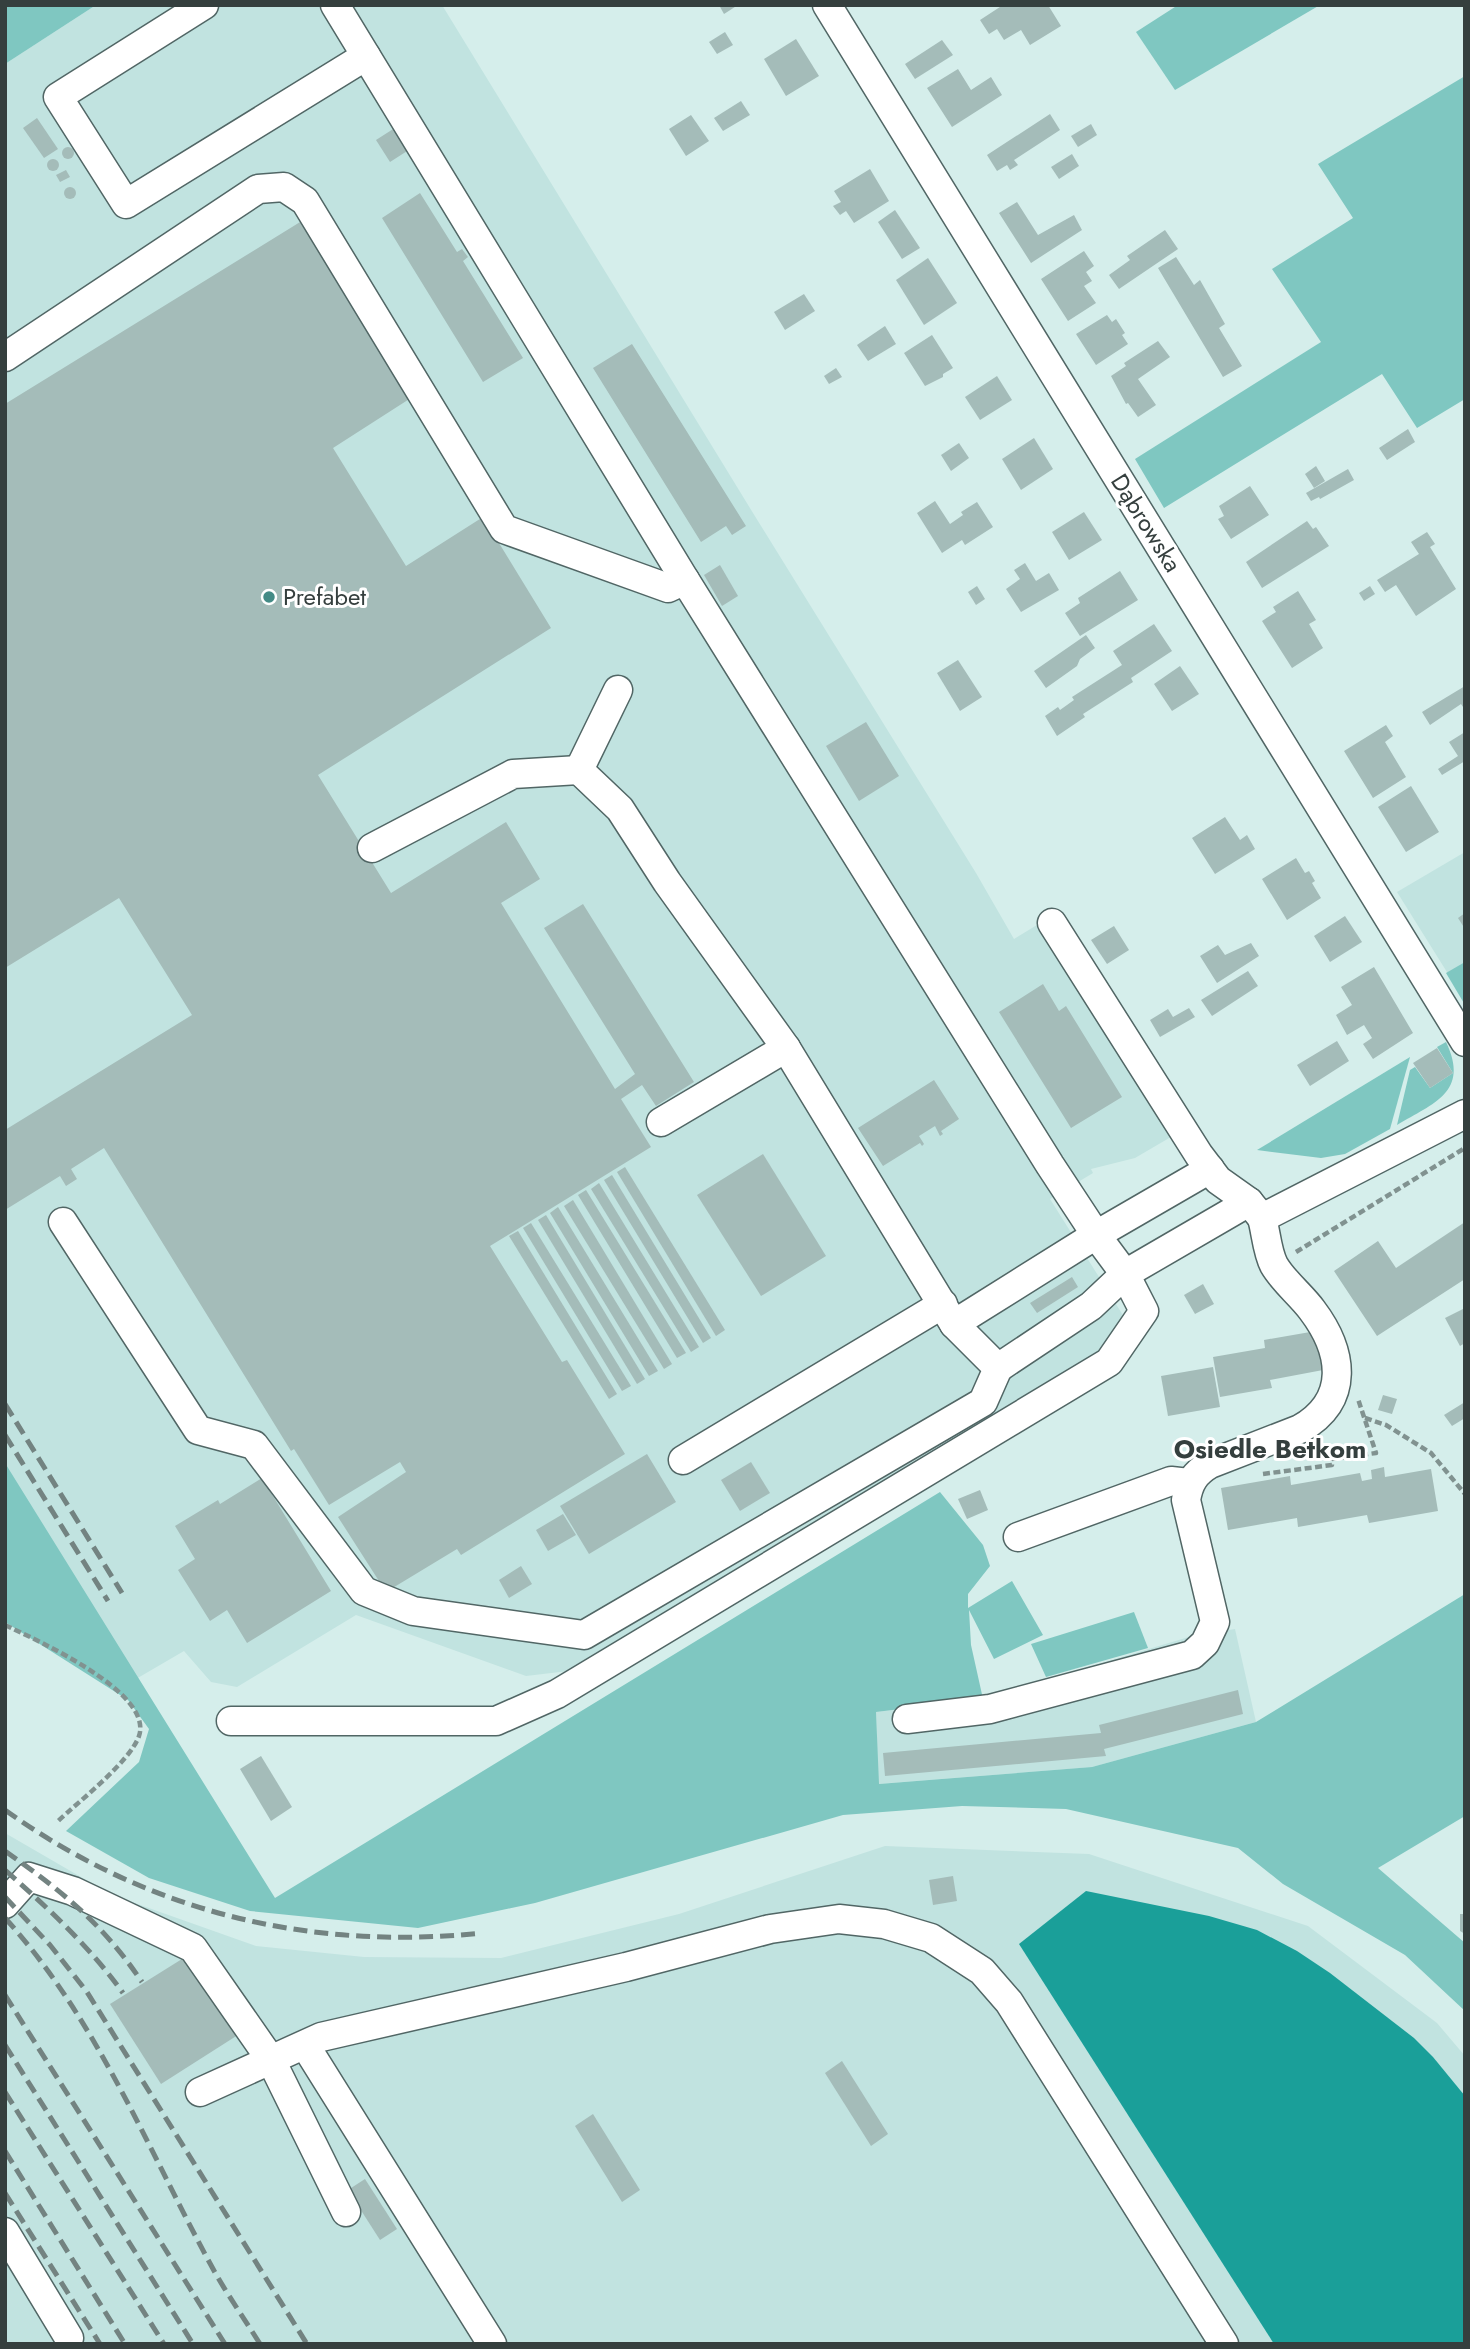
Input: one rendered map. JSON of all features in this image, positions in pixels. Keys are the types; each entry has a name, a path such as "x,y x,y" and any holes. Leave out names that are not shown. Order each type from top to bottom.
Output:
{"street":[{"path":"204,5 58,97 126,204 366,56"},
{"path":"231,1721 496,1721 557,1694 1110,1363 1144,1311 1125,1274 1096,1235 685,580 335,5"},
{"name":"Dąbrowska","path":"827,5 1465,1041"},
{"path":"5,357 258,189 284,187 305,201 504,529 668,588 685,580"},
{"path":"579,770 618,690"},
{"path":"372,848 513,774 579,770 620,809 667,882 786,1048 948,1314 998,1368"},
{"path":"907,1719 990,1709 1192,1655 1205,1643 1215,1622 1186,1500 1189,1483 1199,1471 1210,1464 1312,1422 1331,1401 1335,1389 1337,1366 1330,1338 1313,1311 1274,1265 1255,1210 1217,1180 1052,923"},
{"path":"661,1122 786,1048"},
{"path":"63,1222 198,1430 254,1445 364,1591 413,1611 584,1635 983,1402 998,1368 1091,1306 1125,1274 1255,1210 1465,1114"},
{"path":"683,1460 1096,1235 1210,1169"},
{"path":"1018,1537 1171,1480 1189,1483"},
{"path":"5,1905 29,1877 73,1891 193,1948 271,2060 346,2212"},
{"path":"200,2092 321,2036 626,1967 770,1929 839,1919 884,1924 931,1938 982,1970 1009,2002 1224,2344"},
{"path":"305,2045 492,2344"},
{"path":"5,2232 69,2339"}],"path":[{"path":"1274,1265 1465,1147"},
{"path":"1251,1476 1332,1465 1332,1460 1376,1452 1358,1399 1335,1389"},
{"path":"1364,1418 1386,1425 1431,1453 1465,1494"},
{"path":"5,1625 51,1647 95,1673 128,1700 139,1722 139,1735 123,1760 57,1822"}],"shaded area":[{"path":"5,5 96,5 5,64"},
{"path":"96,5 442,5 1014,939 1055,914 1188,1127 1135,1158 1091,1169 1093,1173 1050,1199 1126,1320 1102,1357 585,1669 526,1676 356,1615 237,1687 211,1682 184,1651 136,1679 5,1466 5,64"},
{"path":"1178,5 1320,5 1175,90 1136,32"},
{"path":"1465,76 1465,399 1417,428 1382,374 1164,508 1135,459 1321,342 1272,269 1353,218 1318,164"},
{"path":"1465,852 1465,1001 1397,892"},
{"path":"1465,962 1465,1005 1446,973"},
{"path":"1446,1042 1454,1073 1451,1084 1435,1102 1397,1125 1410,1070 1415,1067 1430,1088 1453,1073 1437,1047"},
{"path":"1410,1057 1390,1129 1345,1154 1321,1158 1257,1150"},
{"path":"5,1463 275,1898 940,1492 983,1545 990,1566 968,1594 968,1608 1012,1581 1043,1635 994,1659 969,1610 971,1645 983,1699 876,1712 879,1784 1092,1767 1256,1722 1465,1594 1465,1816 1378,1868 1465,1943 1465,2011 1405,1955 1283,1884 1238,1848 1066,1809 962,1806 843,1815 535,1903 418,1928 250,1911 149,1878 66,1831 139,1762 149,1729 128,1700 5,1622"},
{"path":"1134,1612 1148,1648 1046,1677 1031,1644"},
{"path":"1235,1629 1256,1722 1092,1767 878,1784 876,1712 983,1699 1192,1636"},
{"path":"5,1833 112,1895 256,1946 364,1957 501,1958 679,1914 885,1846 1089,1854 1308,1926 1437,2023 1465,2056 1465,2344 5,2344"},
{"path":"1086,1891 1209,1916 1257,1930 1297,1951 1330,1973 1414,2038 1433,2057 1465,2096 1465,2344 1274,2344 1019,1944"}],"building":[{"path":"719,5 738,5 724,14"},
{"path":"1003,5 1048,5 1061,26 1030,45 1021,30 1004,40 997,29 989,34 980,20"},
{"path":"725,32 733,45 717,54 709,42"},
{"path":"796,39 819,76 786,96 764,59"},
{"path":"942,40 953,55 915,79 905,64"},
{"path":"958,69 971,90 991,77 1002,95 952,127 927,88"},
{"path":"741,101 750,115 723,131 714,118"},
{"path":"1050,114 1060,130 1014,160 1018,165 1010,170 1007,165 997,171 987,155"},
{"path":"691,115 709,141 686,156 669,129"},
{"path":"37,118 58,149 44,158 23,128"},
{"path":"401,124 415,146 390,162 376,140"},
{"path":"1091,124 1097,135 1078,147 1071,136"},
{"path":"68,147 74,153 68,159 62,153"},
{"path":"1072,154 1079,166 1059,179 1051,167"},
{"path":"53,159 59,165 53,171 47,165"},
{"path":"870,169 889,201 854,223 846,211 840,215 833,206 841,202 834,191"},
{"path":"66,170 70,177 60,182 56,175"},
{"path":"70,187 76,193 70,199 64,193"},
{"path":"420,193 457,252 462,249 468,257 463,261 523,358 483,382 382,218"},
{"path":"1017,202 1038,235 1074,215 1082,230 1031,263 999,213"},
{"path":"895,210 920,248 902,259 878,222"},
{"path":"305,219 414,396 333,448 406,566 483,517 551,628 318,775 391,893 506,822 540,879 501,903 615,1089 635,1074 544,928 583,904 694,1082 656,1106 642,1085 621,1099 651,1147 490,1246 562,1362 567,1360 625,1454 461,1555 457,1549 386,1592 338,1517 406,1472 400,1462 329,1505 294,1449 291,1451 104,1148 71,1169 77,1179 66,1186 60,1176 5,1210 5,1130 192,1015 119,898 5,968 5,404"},
{"path":"1165,230 1178,249 1119,289 1109,275 1130,260 1127,256"},
{"path":"1084,251 1094,266 1086,272 1092,281 1084,286 1096,303 1068,321 1041,279"},
{"path":"1176,257 1194,285 1200,280 1225,324 1219,328 1242,366 1223,377 1158,268"},
{"path":"928,258 957,303 924,325 896,280"},
{"path":"804,294 815,311 785,330 774,312"},
{"path":"1107,315 1112,322 1116,319 1128,344 1096,365 1076,334"},
{"path":"885,326 896,344 868,361 857,345"},
{"path":"932,335 953,368 943,374 943,377 925,386 904,353"},
{"path":"1158,341 1170,357 1138,379 1156,405 1138,417 1128,403 1126,404 1111,376 1126,366 1124,363"},
{"path":"632,344 746,526 732,535 726,526 701,542 593,368"},
{"path":"836,368 842,377 829,384 824,376"},
{"path":"997,376 1012,400 980,420 965,397"},
{"path":"1408,429 1415,442 1387,460 1379,448"},
{"path":"1034,438 1053,469 1021,490 1002,459"},
{"path":"959,443 969,458 951,471 941,455"},
{"path":"1316,466 1325,481 1314,488 1305,474"},
{"path":"1348,469 1354,480 1320,499 1319,497 1311,501 1306,493"},
{"path":"1250,486 1269,515 1231,539 1218,519 1224,516 1219,506"},
{"path":"935,501 950,524 963,515 961,512 977,502 993,527 965,545 962,540 942,553 917,513"},
{"path":"1084,512 1102,540 1069,560 1052,532"},
{"path":"1307,521 1313,529 1316,527 1329,546 1262,588 1246,562"},
{"path":"1427,532 1435,544 1430,547 1456,589 1416,616 1396,585 1385,592 1377,580 1419,554 1411,542"},
{"path":"1025,563 1036,581 1049,573 1059,590 1021,612 1006,589 1020,579 1014,570"},
{"path":"720,565 738,596 722,606 704,575"},
{"path":"1120,571 1138,600 1080,636 1065,613 1080,603 1078,598"},
{"path":"977,586 985,599 976,605 968,592"},
{"path":"1370,586 1375,594 1364,601 1359,593"},
{"path":"1298,591 1316,620 1309,624 1323,648 1292,668 1262,621 1276,612 1273,607"},
{"path":"1154,624 1172,651 1131,678 1133,682 1083,714 1085,717 1057,736 1045,716 1058,707 1060,710 1074,700 1072,697 1122,665 1113,651"},
{"path":"1086,635 1095,648 1080,659 1077,666 1046,688 1034,671"},
{"path":"958,660 982,697 960,711 937,673"},
{"path":"1180,666 1199,694 1172,711 1154,684"},
{"path":"1465,686 1465,706 1461,704 1430,725 1422,712"},
{"path":"866,722 899,776 859,801 826,746"},
{"path":"1386,725 1393,736 1385,742 1406,777 1373,798 1344,751"},
{"path":"1465,732 1465,761 1442,775 1438,769 1458,756 1449,742"},
{"path":"1411,786 1439,832 1406,852 1378,807"},
{"path":"1225,817 1240,840 1247,835 1255,849 1215,874 1192,838"},
{"path":"1296,858 1305,873 1309,871 1315,881 1312,883 1321,898 1287,920 1262,879"},
{"path":"1465,913 1465,929 1458,918"},
{"path":"1345,916 1362,942 1330,962 1314,936"},
{"path":"1114,926 1129,950 1107,964 1091,940"},
{"path":"1251,943 1259,956 1217,983 1200,956 1218,945 1225,955"},
{"path":"1374,967 1413,1033 1373,1059 1363,1044 1372,1038 1364,1025 1347,1035 1336,1015 1352,1005 1341,987"},
{"path":"1248,971 1258,986 1212,1016 1201,1000"},
{"path":"1043,984 1059,1011 1066,1006 1122,1097 1071,1128 999,1012"},
{"path":"1189,1008 1195,1017 1160,1037 1150,1020 1168,1009 1173,1017"},
{"path":"1337,1041 1349,1061 1310,1086 1297,1065"},
{"path":"1437,1048 1453,1073 1430,1088 1413,1063"},
{"path":"934,1080 959,1119 941,1131 943,1134 940,1136 935,1126 919,1136 924,1144 922,1146 920,1143 883,1166 858,1128"},
{"path":"763,1154 826,1256 761,1296 697,1195"},
{"path":"625,1167 725,1330 716,1336 617,1172"},
{"path":"612,1175 711,1338 703,1343 604,1180"},
{"path":"599,1183 699,1347 691,1352 591,1189"},
{"path":"586,1190 686,1353 677,1358 578,1195"},
{"path":"573,1200 672,1364 664,1369 564,1206"},
{"path":"558,1207 658,1371 649,1376 550,1213"},
{"path":"546,1215 645,1379 637,1384 538,1220"},
{"path":"1465,1222 1465,1279 1377,1336 1334,1271 1378,1241 1396,1268"},
{"path":"531,1223 631,1386 622,1391 523,1228"},
{"path":"518,1231 617,1394 609,1399 509,1236"},
{"path":"1072,1277 1078,1287 1037,1313 1030,1303"},
{"path":"1203,1284 1214,1304 1195,1314 1184,1295"},
{"path":"1465,1308 1465,1343 1460,1346 1445,1318"},
{"path":"1316,1331 1323,1370 1270,1380 1272,1388 1220,1397 1213,1357 1265,1348 1264,1340"},
{"path":"1213,1367 1220,1407 1168,1416 1161,1376"},
{"path":"1383,1395 1397,1399 1392,1414 1378,1410"},
{"path":"1465,1402 1465,1418 1452,1426 1444,1415"},
{"path":"647,1454 676,1502 589,1554 560,1506"},
{"path":"751,1462 770,1493 740,1511 721,1480"},
{"path":"1384,1467 1385,1477 1431,1469 1438,1511 1369,1523 1367,1515 1298,1527 1297,1518 1228,1530 1221,1488 1290,1476 1291,1485 1360,1473 1362,1481 1372,1479 1371,1470"},
{"path":"262,1478 331,1591 247,1643 227,1610 210,1621 178,1570 195,1559 175,1526 218,1500 220,1504"},
{"path":"980,1490 988,1510 967,1519 958,1499"},
{"path":"563,1514 576,1535 548,1551 536,1530"},
{"path":"521,1566 532,1584 509,1598 499,1580"},
{"path":"1238,1690 1243,1714 1104,1749 1106,1756 885,1776 883,1753 1101,1733 1099,1725"},
{"path":"261,1756 292,1807 271,1821 240,1769"},
{"path":"953,1876 957,1901 933,1905 929,1880"},
{"path":"1460,1914 1465,1914 1465,1934 1460,1931"},
{"path":"190,1954 241,2033 161,2084 110,2004"},
{"path":"842,2061 888,2134 871,2146 825,2073"},
{"path":"593,2114 640,2190 622,2202 575,2126"},
{"path":"365,2179 397,2229 380,2240 348,2190"}],"railway":[{"path":"5,1404 122,1593"},
{"path":"5,1435 108,1601"},
{"path":"5,1810 59,1845 115,1875 173,1898 232,1916 292,1929 354,1936 417,1937 482,1933"},
{"path":"5,1851 45,1880 96,1925 142,1982"},
{"path":"5,1870 68,1928 123,1993"},
{"path":"5,1897 50,1945 87,1992 307,2344"},
{"path":"5,1918 38,1957 94,2041 212,2267 260,2344"},
{"path":"5,1995 225,2344"},
{"path":"5,2045 193,2344"},
{"path":"5,2092 164,2344"},
{"path":"5,2151 125,2344"},
{"path":"5,2193 100,2344"}],"place":[{"name":"Prefabet","path":"269,597"}],"district":[{"name":"Osiedle Betkom","path":"1270,1449"}]}
